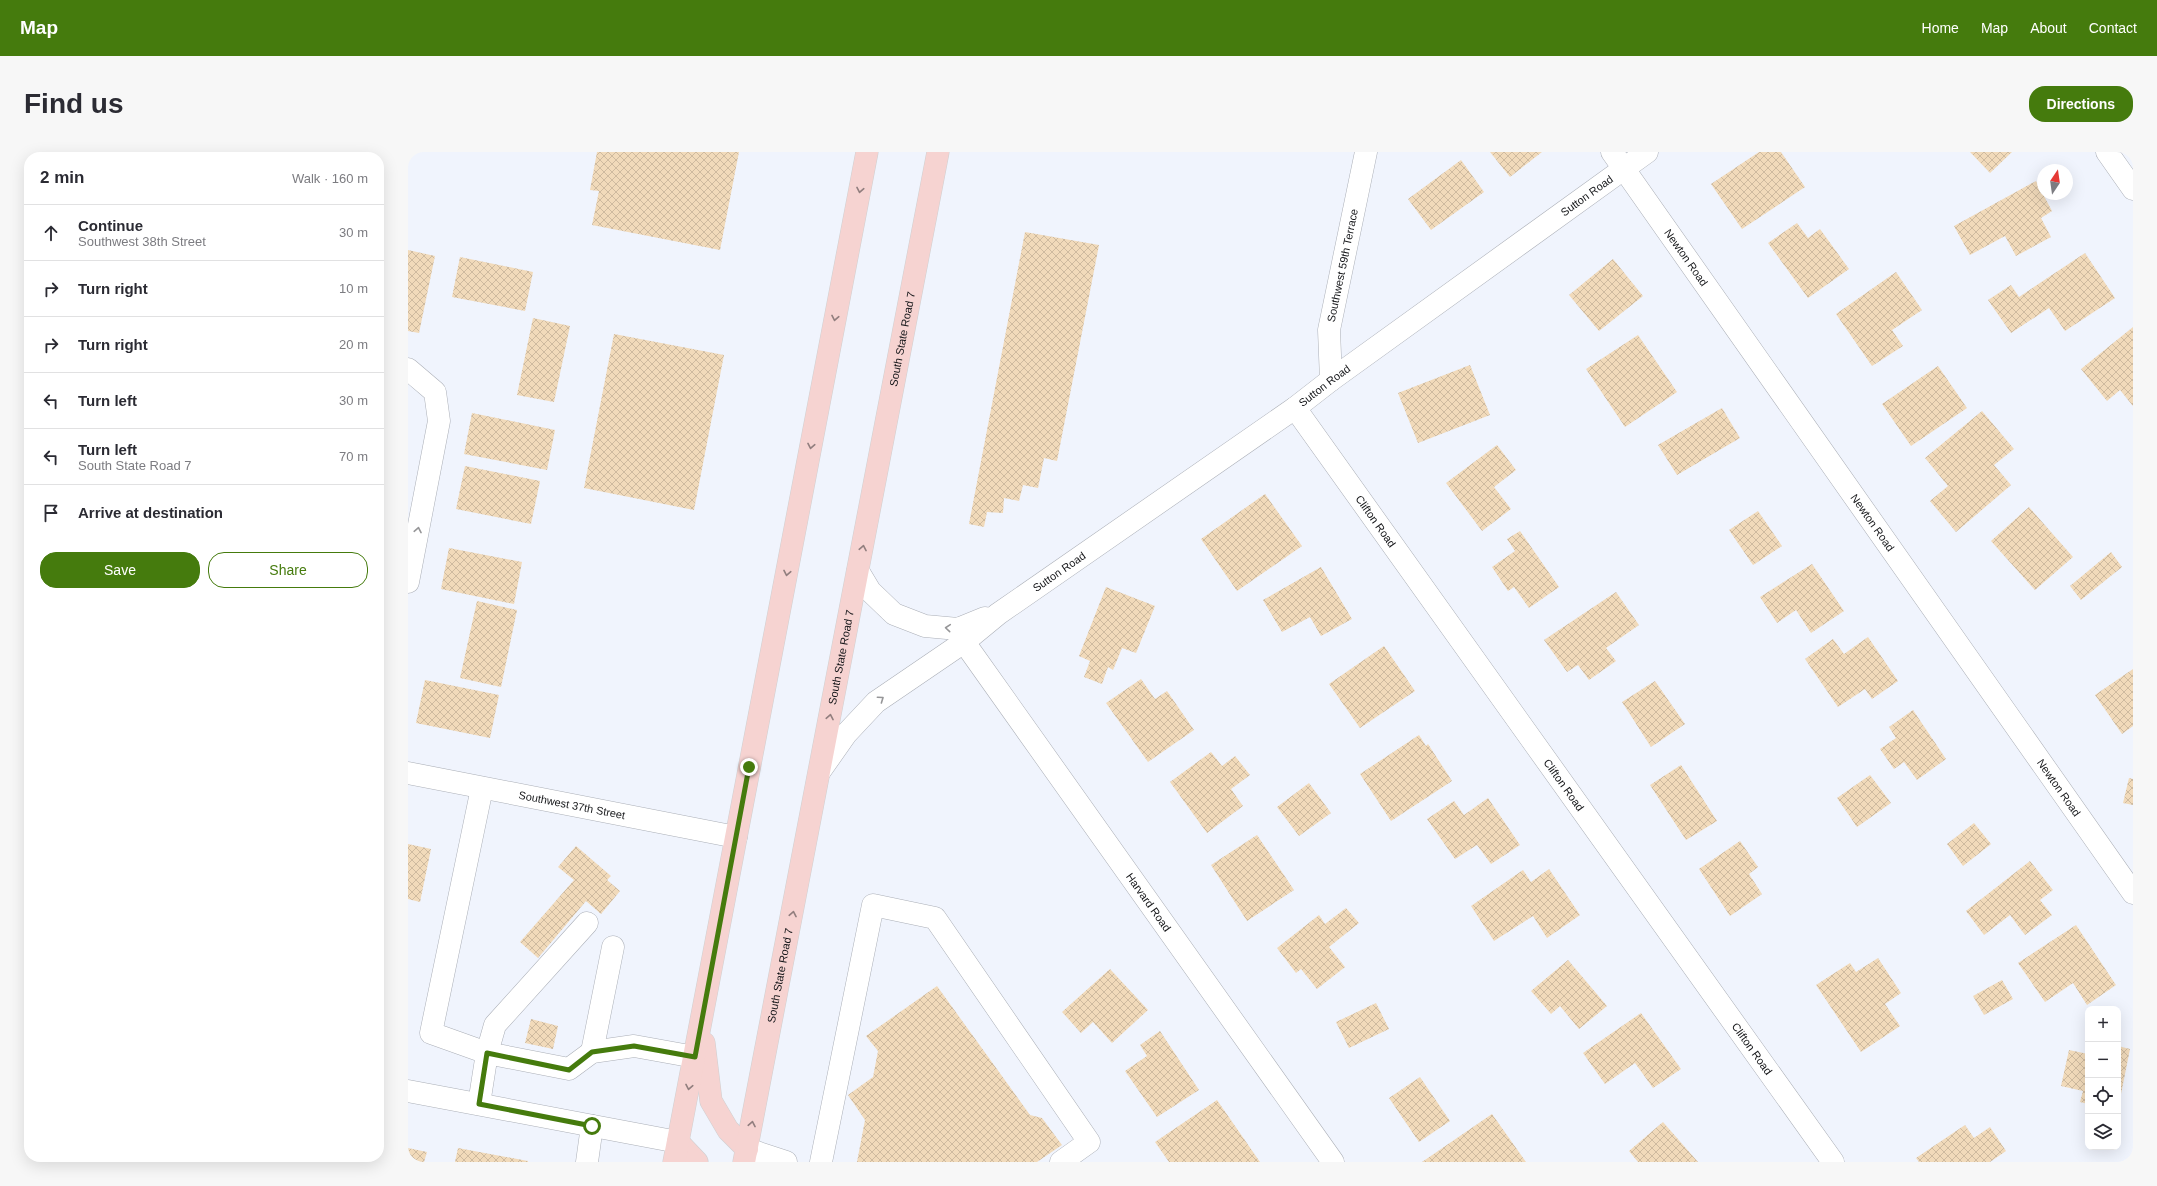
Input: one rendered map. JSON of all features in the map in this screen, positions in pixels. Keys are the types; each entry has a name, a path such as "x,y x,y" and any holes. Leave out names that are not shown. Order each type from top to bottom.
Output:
{"main road":[{"path":"697,1162 676,1152 867,152"},
{"name":"South State Road 7","path":"746,1155 938,152"},
{"path":"702,1022 711,1101 728,1130 746,1155"}],"street":[{"name":"Southwest 59th Terrace","path":"1330,380 1329,330 1366,152"},
{"name":"Sutton Road","path":"820,771 846,734 876,702 964,642 998,614 1295,408 1618,160 1647,152"},
{"path":"2107,152 2133,189"},
{"name":"Newton Road","path":"1618,160 2133,893"},
{"path":"408,369 435,392 440,421 408,582"},
{"name":"Clifton Road","path":"1295,408 1833,1162"},
{"name":"Sutton Road","path":"858,571 870,591 894,614 925,626 958,629 998,614"},
{"name":"Harvard Road","path":"964,642 1333,1162"},
{"name":"Southwest 37th Street","path":"408,774 736,837"},
{"path":"482,788 431,1033 487,1053 569,1070 592,1052 634,1046 695,1057"},
{"path":"821,1162 873,905 935,918 1089,1142 1061,1162"},
{"path":"479,1104 487,1053 494,1025 587,923"},
{"path":"592,1052 613,947"},
{"path":"408,1091 592,1126 676,1152"},
{"path":"587,1162 592,1126"},
{"path":"746,1155 786,1162"}],"building":[{"path":"597,152 739,152 720,250 592,225 599,191 590,190"},
{"path":"1490,152 1542,152 1510,177"},
{"path":"1759,152 1781,152 1805,187 1742,229 1711,184"},
{"path":"1970,152 2012,152 1990,173"},
{"path":"1461,160 1484,192 1431,230 1408,199"},
{"path":"2036,181 2037,200 2046,200 2052,211 2041,218 2051,237 2016,256 2005,236 1970,255 1954,226"},
{"path":"1797,223 1808,238 1820,229 1849,269 1808,298 1768,243"},
{"path":"1025,232 1099,245 1057,461 1044,458 1038,488 1023,485 1019,501 1004,498 1003,513 987,512 984,527 969,524"},
{"path":"408,250 435,256 419,333 408,331"},
{"path":"2085,253 2115,298 2065,331 2049,308 2011,333 1988,300 2011,285 2019,297"},
{"path":"460,257 533,272 525,311 452,297"},
{"path":"1613,259 1643,296 1599,331 1569,295"},
{"path":"1896,272 1922,310 1892,330 1903,346 1872,366 1836,314"},
{"path":"533,318 570,326 554,402 517,395"},
{"path":"2133,327 2133,406 2120,390 2107,401 2081,369"},
{"path":"614,334 724,355 694,510 584,488"},
{"path":"1638,335 1677,392 1625,427 1586,369"},
{"path":"1470,365 1490,415 1418,443 1398,393"},
{"path":"1938,366 1967,408 1911,446 1882,404"},
{"path":"1722,408 1740,438 1677,475 1658,445"},
{"path":"1982,411 2014,449 1994,465 2011,485 1956,532 1930,501 1948,486 1925,458"},
{"path":"472,413 555,430 547,470 464,454"},
{"path":"1497,445 1516,470 1494,487 1511,509 1482,531 1446,483"},
{"path":"465,466 540,481 531,524 456,509"},
{"path":"1265,494 1302,546 1237,591 1201,539"},
{"path":"2029,507 2073,557 2035,590 1991,541"},
{"path":"1758,511 1782,546 1753,565 1729,530"},
{"path":"1520,531 1559,587 1529,608 1514,587 1508,591 1492,567 1515,551 1507,539"},
{"path":"449,548 522,562 514,604 441,589"},
{"path":"2111,552 2122,567 2081,600 2070,586"},
{"path":"1812,564 1844,611 1811,633 1796,610 1777,623 1760,597"},
{"path":"1321,567 1352,619 1321,636 1310,617 1282,632 1263,600"},
{"path":"1106,587 1155,606 1136,653 1122,648 1113,670 1108,667 1102,684 1084,677 1090,661 1079,656"},
{"path":"1616,592 1639,625 1606,648 1616,661 1589,680 1578,665 1567,672 1544,640"},
{"path":"477,601 517,610 501,687 460,678"},
{"path":"1868,637 1898,681 1872,699 1865,689 1838,707 1805,659 1833,639 1844,654"},
{"path":"1384,646 1415,691 1360,728 1329,684"},
{"path":"2133,669 2133,726 2122,734 2095,695"},
{"path":"1141,679 1155,699 1167,691 1194,730 1148,762 1106,703"},
{"path":"425,680 499,695 490,738 416,723"},
{"path":"1655,681 1685,724 1651,747 1622,702"},
{"path":"1913,710 1946,759 1917,780 1904,762 1894,769 1880,749 1896,738 1889,727"},
{"path":"1419,735 1426,746 1428,744 1452,781 1391,821 1360,774"},
{"path":"1211,752 1222,766 1235,756 1250,775 1231,789 1243,806 1207,833 1170,782"},
{"path":"1681,765 1717,821 1686,840 1650,785"},
{"path":"1870,775 1891,803 1857,827 1837,798"},
{"path":"2129,778 2133,779 2133,805 2123,803"},
{"path":"1309,783 1331,813 1299,836 1277,807"},
{"path":"1488,798 1520,845 1491,864 1477,845 1455,859 1427,819 1454,801 1464,815"},
{"path":"1974,823 1991,844 1963,866 1947,844"},
{"path":"1257,835 1294,890 1247,921 1211,865"},
{"path":"1740,841 1758,867 1749,874 1762,894 1730,916 1699,869"},
{"path":"408,844 431,849 420,902 408,899"},
{"path":"576,846 611,876 607,880 620,891 601,914 586,901 538,958 520,942 574,880 558,867"},
{"path":"2030,861 2053,890 2040,900 2052,915 2025,935 2010,915 1984,935 1966,911"},
{"path":"1549,869 1580,915 1547,938 1533,916 1494,941 1471,906 1523,870 1531,882"},
{"path":"1346,908 1359,923 1329,947 1345,967 1317,989 1301,969 1296,973 1277,948 1319,915 1325,924"},
{"path":"2076,925 2116,985 2087,1005 2073,983 2045,1002 2018,963"},
{"path":"1878,958 1901,993 1885,1004 1900,1026 1861,1052 1816,985 1850,963 1856,972"},
{"path":"1568,960 1607,1006 1579,1029 1560,1006 1551,1014 1531,991"},
{"path":"1110,969 1148,1010 1112,1043 1093,1022 1081,1033 1062,1012"},
{"path":"2002,980 2013,999 1984,1015 1973,996"},
{"path":"937,986 1030,1115 1042,1118 1062,1145 1037,1162 857,1162 865,1120 848,1095 873,1077 878,1051 866,1036"},
{"path":"1376,1003 1389,1029 1349,1048 1336,1022"},
{"path":"1641,1013 1681,1069 1653,1088 1635,1063 1605,1084 1583,1053"},
{"path":"531,1019 558,1026 553,1049 525,1043"},
{"path":"1160,1031 1199,1090 1157,1117 1125,1071 1147,1056 1140,1045"},
{"path":"2121,1047 2130,1049 2121,1094"},
{"path":"2069,1050 2085,1053 2085,1103 2080,1102 2083,1091 2061,1086"},
{"path":"1420,1077 1450,1121 1419,1142 1389,1098"},
{"path":"1217,1100 1260,1162 1169,1162 1155,1142"},
{"path":"1492,1114 1526,1162 1422,1162"},
{"path":"1663,1122 1698,1162 1638,1162 1629,1151"},
{"path":"1965,1125 1974,1138 1990,1127 2006,1151 1990,1162 1919,1162 1916,1158"},
{"path":"408,1148 427,1152 424,1162 408,1162"},
{"path":"458,1148 528,1161 528,1162 455,1162"}],"route":[{"path":"592,1126 479,1104 487,1053 569,1070 592,1052 634,1046 695,1057 749,767"}]}
